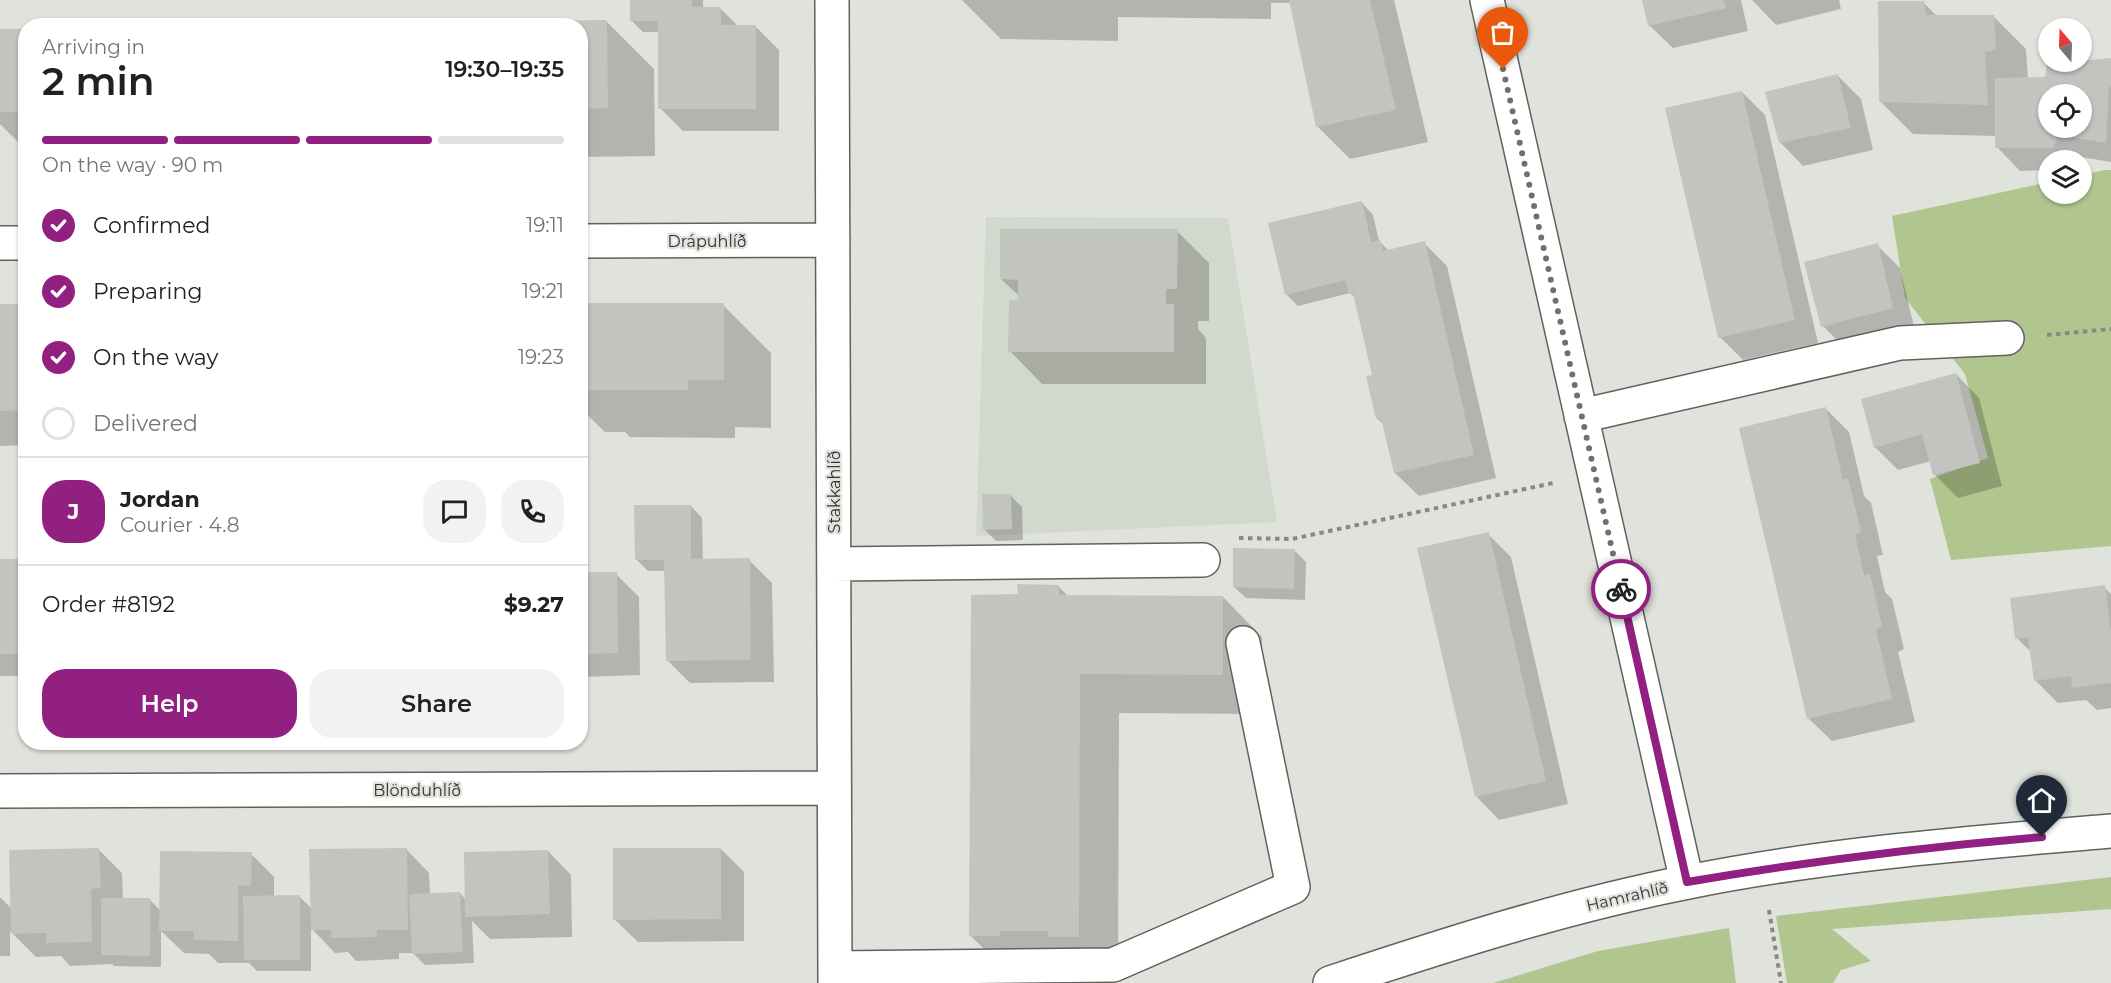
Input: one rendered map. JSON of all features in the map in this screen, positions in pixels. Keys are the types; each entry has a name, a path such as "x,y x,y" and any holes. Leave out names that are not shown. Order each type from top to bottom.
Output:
{"street":[{"name":"Stakkahlíð","path":"832,0 835,976"},
{"path":"1487,0 1687,882"},
{"name":"Drápuhlíð","path":"588,241 833,240"},
{"path":"0,243 18,243"},
{"path":"1581,416 1900,343 2007,338"},
{"path":"834,564 1203,560"},
{"path":"835,976 1113,965 1293,887 1243,643"},
{"name":"Blönduhlíð","path":"0,791 834,788"},
{"name":"Hamrahlíð","path":"1330,983 1553,913 1687,882 1763,869 1951,844 2111,831"}],"path":[{"path":"2007,338 2111,329"},
{"path":"1203,560 1227,538 1292,539 1594,474"},
{"path":"1768,906 1781,983"}],"shaded area":[{"path":"986,217 1228,218 1277,522 976,536"}],"green space":[{"path":"2111,170 2111,546 1951,560 1930,479 1988,458 1965,374 1905,298 1892,216 2038,184 2038,204 2092,204 2092,173"},
{"path":"2111,877 2111,909 1832,929 1871,961 1841,970 1833,983 1787,983 1776,916"},
{"path":"1729,928 1736,983 1493,983 1598,951"}],"building":[{"path":"630,0 692,0 692,7 721,7 721,25 756,25 756,109 658,109 658,21 630,21"},
{"path":"1289,0 1370,0 1396,110 1316,127"},
{"path":"1642,0 1724,0 1726,8 1648,26"},
{"path":"1878,1 1924,1 1926,15 1994,15 1996,50 1985,52 1988,105 1879,102"},
{"path":"588,20 607,20 608,108 588,109"},
{"path":"0,29 18,29 18,112 0,112"},
{"path":"2111,58 2106,143 2076,138 2092,138 2092,84 2038,84 2038,138 2057,138 2053,148 1995,148 1995,78 2045,77 2046,72 2092,72 2092,60"},
{"path":"1838,74 1851,128 1779,143 1765,92"},
{"path":"1742,91 1795,320 1718,338 1665,108"},
{"path":"1362,201 1371,242 1380,240 1383,251 1425,241 1474,455 1394,473 1381,418 1376,419 1366,376 1372,375 1353,293 1349,294 1345,280 1285,295 1268,223"},
{"path":"1000,229 1178,229 1177,289 1166,289 1166,304 1174,304 1174,352 1008,352 1009,300 1018,300 1018,280 1000,279"},
{"path":"1878,243 1893,308 1821,327 1804,262"},
{"path":"588,303 724,303 724,380 688,380 688,390 588,390"},
{"path":"0,304 18,304 18,410 0,411"},
{"path":"1956,373 1980,463 1933,475 1922,434 1874,448 1861,399"},
{"path":"1826,407 1843,480 1848,478 1861,532 1855,534 1864,575 1870,574 1882,626 1876,629 1892,699 1807,719 1739,428"},
{"path":"982,494 1011,494 1012,529 983,530"},
{"path":"634,505 691,505 691,559 750,558 751,660 666,661 664,560 635,560"},
{"path":"1489,532 1546,781 1475,797 1417,548"},
{"path":"1233,548 1295,549 1294,589 1233,587"},
{"path":"0,559 18,559 18,654 0,654"},
{"path":"588,572 617,572 618,653 588,654"},
{"path":"1017,584 1059,585 1059,595 1223,596 1223,675 1080,674 1079,937 1048,937 1048,931 1000,931 1000,936 969,936 971,595 1018,594"},
{"path":"2105,585 2111,632 2111,683 2072,688 2071,676 2034,681 2028,637 2015,639 2010,598"},
{"path":"99,848 101,888 91,889 92,942 46,943 46,933 11,934 9,850"},
{"path":"407,848 408,930 377,930 377,937 331,938 331,930 311,930 309,849"},
{"path":"613,848 721,848 721,919 613,920"},
{"path":"548,850 550,914 465,917 464,852"},
{"path":"160,851 252,852 251,885 238,886 238,941 193,940 194,931 159,931"},
{"path":"460,892 463,952 412,954 409,894"},
{"path":"300,895 300,960 244,960 243,896"},
{"path":"101,898 150,898 150,956 101,955"}],"way so far":[{"path":"1503,69 1621,589"}],"route":[{"path":"1621,589 1687,882 1763,869 1951,844 2042,837"}]}
